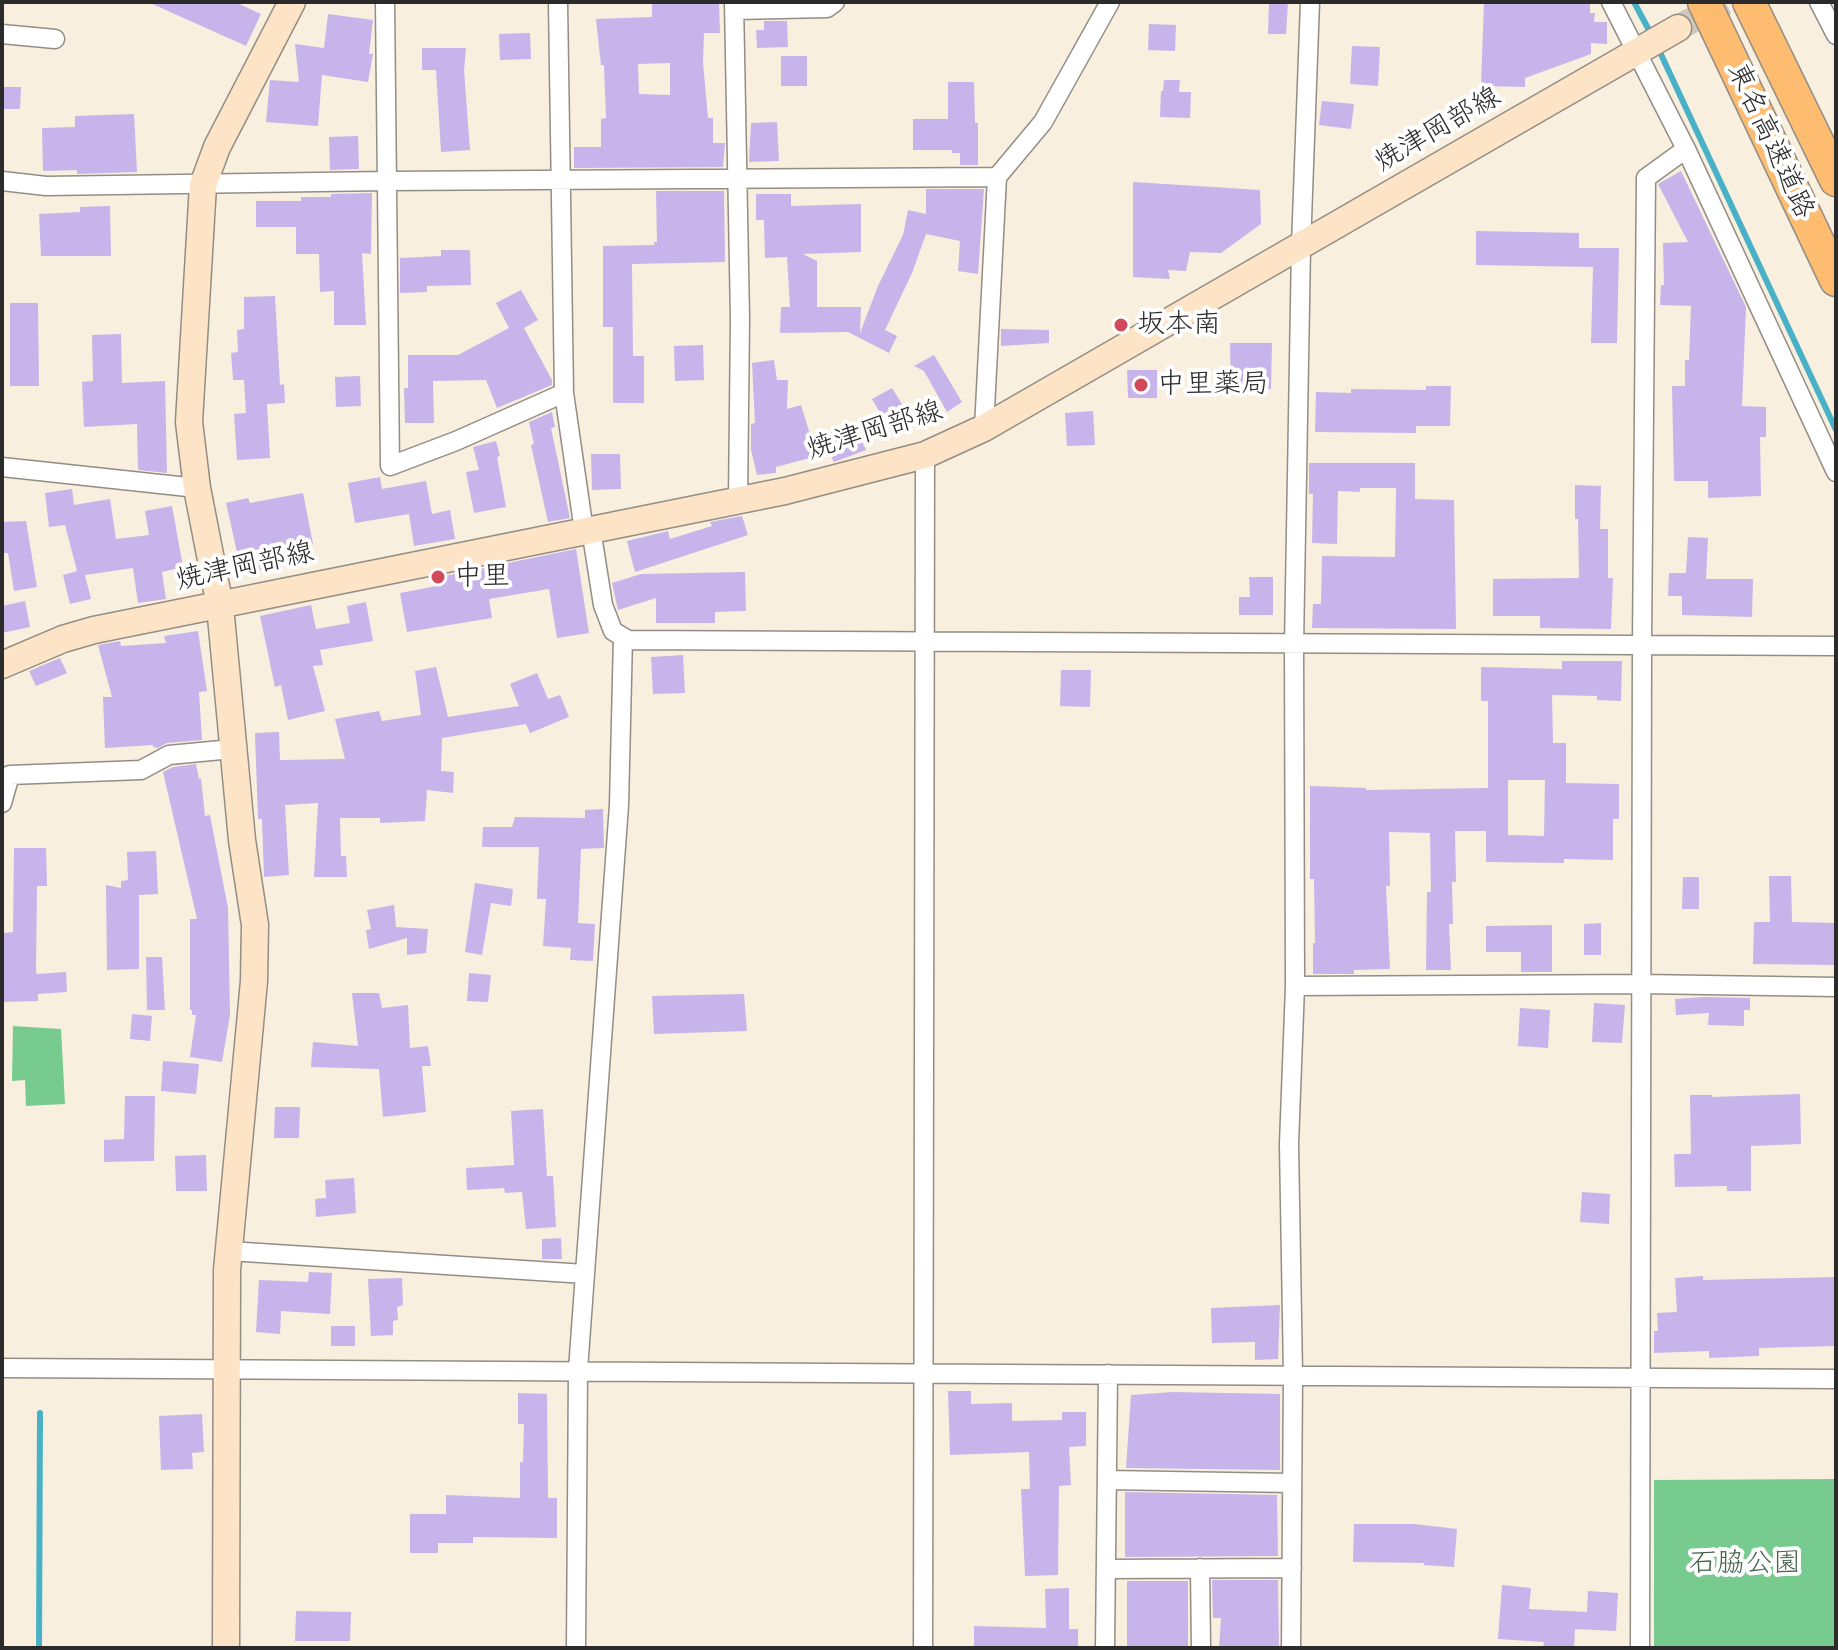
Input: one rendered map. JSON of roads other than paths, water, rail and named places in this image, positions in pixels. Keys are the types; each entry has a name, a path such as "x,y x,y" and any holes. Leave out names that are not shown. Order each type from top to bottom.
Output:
{"highway":[{"name":"東名高速道路","path":"1704,2 1836,280"},
{"name":"東名高速道路","path":"1749,2 1836,180"}],"main road":[{"path":"226,1648 229,1251 254,981 255,925 232,749 220,606 197,488 189,422 203,185 217,147 292,2"},
{"name":"焼津岡部線","path":"2,665 84,633 785,491 925,455 984,428 1678,28"}],"street":[{"path":"385,2 390,466 456,441 564,393"},
{"path":"558,2 564,393 603,605 613,631 628,640 1836,646"},
{"path":"738,500 734,6 827,8 835,2"},
{"path":"984,428 997,177 1043,122 1110,2"},
{"path":"1291,1648 1293,1375 1289,1144 1295,986 1294,645 1301,247 1310,2"},
{"path":"1611,2 1686,149 1836,472"},
{"path":"1819,2 1836,35"},
{"path":"2,34 55,39"},
{"path":"1640,1648 1646,178 1686,149"},
{"path":"2,181 46,186 997,177"},
{"path":"923,1648 925,455"},
{"path":"2,467 197,488"},
{"path":"576,1648 578,1370 619,805 623,637"},
{"path":"2,803 10,775 141,770 169,755 232,749"},
{"path":"1295,986 1641,984 1836,987"},
{"path":"229,1251 585,1274"},
{"path":"2,1368 1836,1379"},
{"path":"1105,1648 1108,1374"},
{"path":"1107,1480 1292,1483"},
{"path":"1200,1568 1201,1648"},
{"path":"1106,1569 1292,1568"}],"waterway":[{"path":"1634,2 1651,34"},
{"path":"1658,48 1836,430"},
{"path":"39,1648 40,1413"}],"tunnel":[{"path":"1678,28 1725,2"}],"place":[{"name":"坂本南","path":"1121,325"},
{"name":"中里薬局","path":"1141,385"},
{"name":"中里","path":"438,577"}],"park label":[{"name":"石脇公園","path":"1745,1564"}]}
